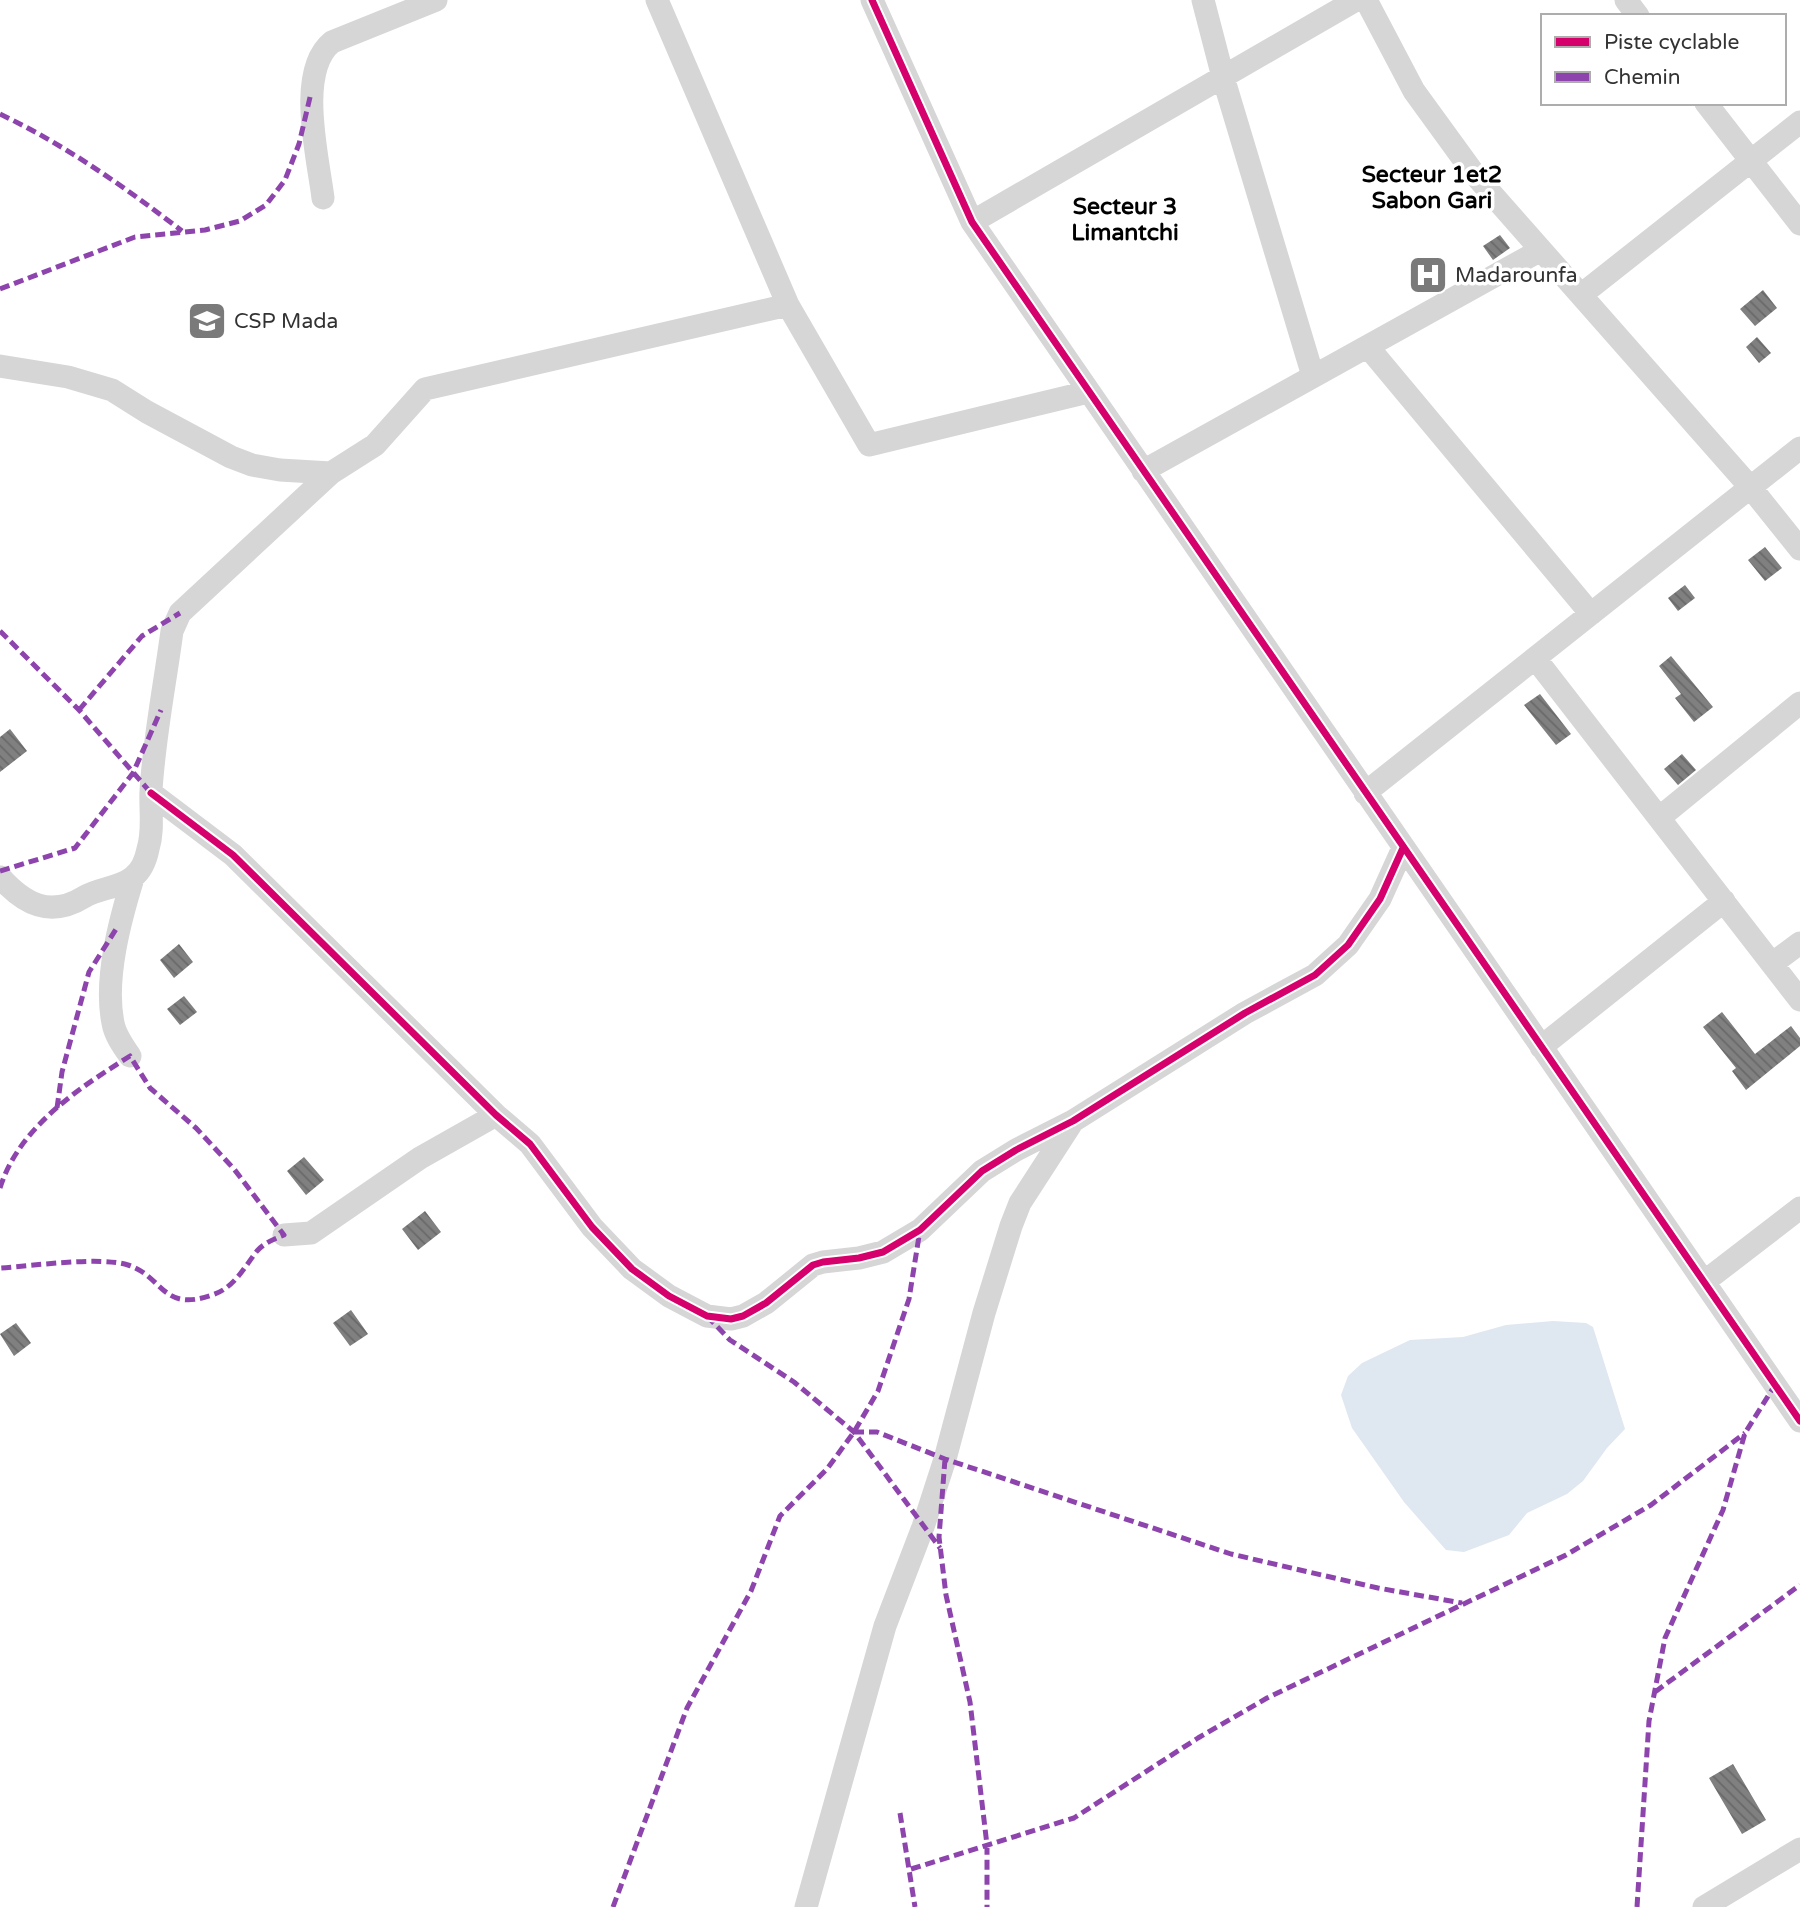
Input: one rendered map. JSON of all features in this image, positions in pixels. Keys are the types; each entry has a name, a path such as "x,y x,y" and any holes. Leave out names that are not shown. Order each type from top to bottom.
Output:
{"street":[{"path":"323,198 311,93 314,72 321,54 332,42 436,0"},
{"path":"657,0 788,305 869,445 1088,392"},
{"path":"872,0 972,222 1800,1422"},
{"path":"1203,0 1223,77 1313,376"},
{"path":"972,222 1356,0"},
{"path":"1366,0 1414,91 1475,176 1751,488 1800,550"},
{"path":"1708,105 1800,224"},
{"path":"1581,295 1800,122"},
{"path":"1143,471 1541,250"},
{"path":"130,1056 112,1021 111,982 118,926 133,878 149,849 152,827 151,793 172,631 180,613 331,473 375,445 425,389 788,305"},
{"path":"1368,347 1591,614"},
{"path":"0,366 68,377 112,390 231,457 252,465 280,470 331,473"},
{"path":"1365,793 1800,448"},
{"path":"1535,658 1800,1000"},
{"path":"1659,818 1800,703"},
{"path":"151,793 233,855 496,1115 530,1143 592,1227 632,1269 669,1296 707,1316 721,1319 743,1316 765,1303 813,1265 883,1252 920,1230 982,1171 1073,1121 1245,1013 1315,975 1348,945 1380,899 1403,848"},
{"path":"0,877 23,900 55,908 78,900 95,890 133,878"},
{"path":"1541,1047 1724,901"},
{"path":"1773,963 1800,943"},
{"path":"284,1235 311,1233 420,1158 496,1115"},
{"path":"806,1907 885,1626 923,1527 945,1459 984,1312 1011,1226 1020,1203 1073,1121"},
{"path":"1704,1282 1800,1208"},
{"path":"1704,1907 1800,1849"}],"shaded area":[{"path":"1553,1321 1586,1323 1593,1327 1625,1429 1583,1481 1567,1494 1527,1513 1509,1535 1464,1552 1446,1550 1404,1502 1352,1428 1341,1395 1348,1376 1362,1363 1410,1340 1463,1337 1506,1325"}],"building":[{"path":"1500,235 1510,248 1493,260 1483,246"},
{"path":"1763,290 1777,308 1755,326 1740,309"},
{"path":"1757,337 1771,353 1759,363 1746,347"},
{"path":"1765,547 1782,568 1765,581 1748,560"},
{"path":"1685,585 1695,598 1678,611 1668,598"},
{"path":"1671,656 1713,707 1694,722 1675,698 1681,694 1659,666"},
{"path":"1540,694 1571,734 1556,745 1524,705"},
{"path":"10,729 27,751 0,772 0,737"},
{"path":"1682,754 1696,770 1678,785 1664,769"},
{"path":"179,944 193,962 174,978 160,960"},
{"path":"184,996 197,1012 180,1025 167,1009"},
{"path":"1722,1012 1755,1054 1791,1026 1800,1038 1800,1046 1746,1090 1732,1071 1736,1068 1703,1027"},
{"path":"304,1157 324,1180 306,1195 287,1171"},
{"path":"425,1211 441,1232 418,1250 402,1229"},
{"path":"351,1310 368,1334 350,1346 333,1323"},
{"path":"16,1323 31,1343 14,1356 0,1334"},
{"path":"1733,1764 1766,1820 1742,1834 1709,1778"}],"marked path":[{"path":"0,289 135,237 205,230 240,221 266,205 285,180 299,144 311,93"},
{"path":"0,114 48,139 94,168 182,231"},
{"path":"79,710 142,636 180,613"},
{"path":"0,631 79,710 151,793"},
{"path":"0,871 75,848 133,773 161,710"},
{"path":"57,1108 62,1072 89,972 118,926"},
{"path":"0,1188 9,1166 36,1128 71,1096 130,1056 150,1088 196,1128 234,1169 284,1235 260,1248 226,1288 195,1299 173,1296 140,1270 116,1262 83,1261 0,1268"},
{"path":"613,1907 687,1708 751,1591 780,1516 827,1469 854,1432 878,1391 909,1299 920,1230"},
{"path":"707,1316 730,1340 794,1382 854,1432 940,1548"},
{"path":"1637,1907 1649,1721 1665,1638 1723,1510 1745,1433 1775,1385"},
{"path":"854,1432 877,1432 945,1459 1231,1554 1378,1588 1462,1603"},
{"path":"911,1869 1074,1818 1198,1738 1267,1698 1566,1555 1651,1505 1745,1433"},
{"path":"945,1459 939,1537 946,1595 970,1702 987,1845 987,1907"},
{"path":"1655,1692 1800,1585"},
{"path":"900,1813 915,1907"}],"cycle path":[{"path":"872,0 972,222 1800,1421"},
{"path":"151,793 233,855 496,1115 530,1144 592,1227 632,1269 669,1296 707,1316 731,1319 743,1316 766,1303 813,1265 883,1252 920,1230 982,1171 1073,1121 1245,1013 1315,975 1348,945 1380,899 1403,848"}],"place":[{"name":"Madarounfa","path":"1428,275"},
{"name":"CSP Mada","path":"207,321"}],"district":[{"name":"Secteur 1et2 Sabon Gari","path":"1432,188"},
{"name":"Secteur 3 Limantchi","path":"1125,220"}]}
